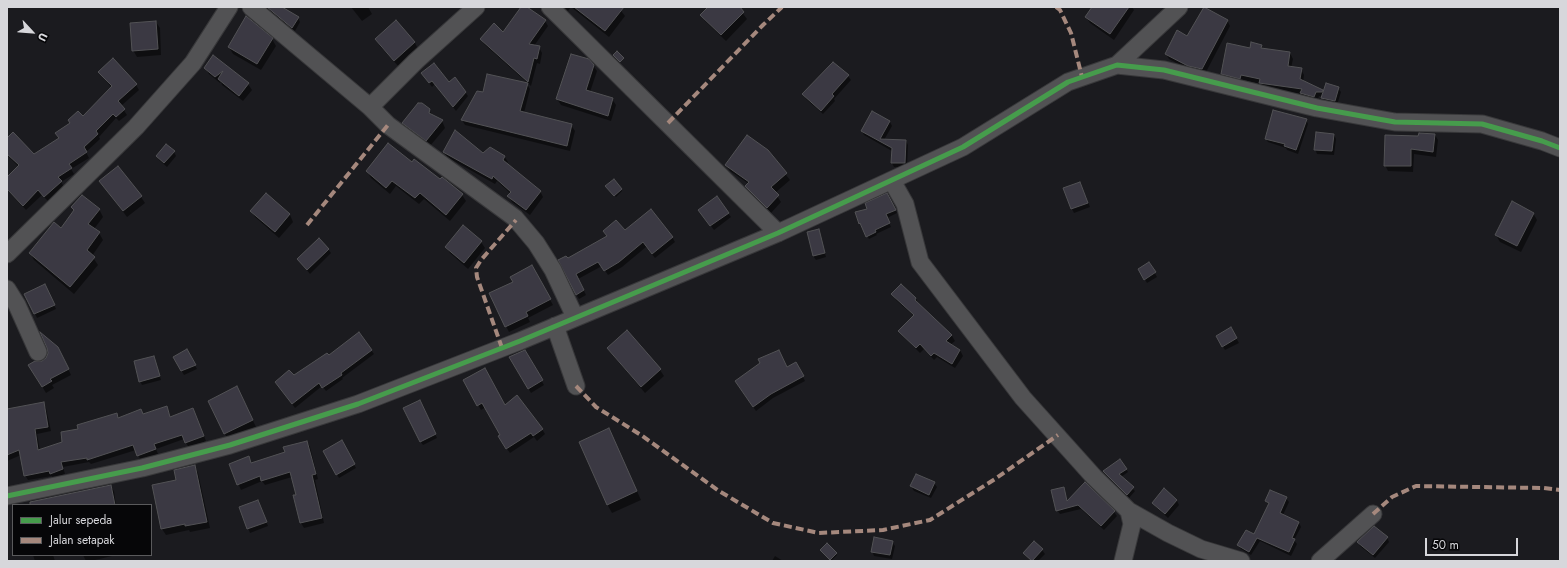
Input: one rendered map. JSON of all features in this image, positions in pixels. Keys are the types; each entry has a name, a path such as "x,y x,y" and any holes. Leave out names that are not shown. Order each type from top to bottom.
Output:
{"street":[{"path":"7,254 136,127 193,63 229,7"},
{"path":"251,7 370,107 388,124 515,218 536,243 553,270 575,317"},
{"path":"370,107 416,61 476,7"},
{"path":"550,7 778,233"},
{"path":"1118,65 1178,7"},
{"path":"7,496 142,468 230,445 358,404 555,326 778,233 963,147 1068,82 1118,65 1164,70 1317,108 1395,122 1482,124 1542,141 1560,148"},
{"path":"892,181 904,204 920,262 1024,398 1094,477 1129,511 1168,533 1201,549 1241,561"},
{"path":"7,289 17,305 38,352"},
{"path":"555,326 576,386"},
{"path":"1123,561 1132,524 1129,511"},
{"path":"1320,561 1373,514"}],"building":[{"path":"267,7 282,7 299,17 292,28"},
{"path":"521,7 527,7 546,20 529,44 540,46 537,59 534,58 528,82 480,39 494,23 503,32"},
{"path":"574,7 624,7 605,31"},
{"path":"708,7 740,7 744,12 721,35 700,15"},
{"path":"1092,7 1129,7 1110,34 1085,17"},
{"path":"1204,7 1228,20 1202,69 1188,66 1165,54 1177,30 1187,36"},
{"path":"246,16 273,38 257,64 228,47"},
{"path":"396,20 415,42 394,61 375,39"},
{"path":"156,21 158,49 132,51 130,23"},
{"path":"1251,42 1262,45 1261,48 1290,52 1288,66 1302,68 1300,79 1323,90 1322,92 1316,92 1314,97 1300,93 1302,89 1259,83 1260,79 1241,75 1240,79 1221,74 1227,43 1250,48"},
{"path":"617,51 624,58 620,62 613,55"},
{"path":"571,54 589,59 594,65 586,90 613,98 608,116 556,99"},
{"path":"213,55 249,83 239,96 218,79 223,71 215,77 204,68"},
{"path":"113,58 137,84 118,101 125,109 116,117 113,114 96,131 98,134 84,147 87,152 69,164 72,168 58,177 62,181 44,197 38,190 23,206 7,189 7,177 19,165 7,154 7,138 13,132 34,154 59,138 55,133 70,123 68,120 78,111 83,116 112,86 98,72"},
{"path":"833,62 849,75 832,94 834,96 821,111 802,94"},
{"path":"434,63 449,82 455,77 466,92 453,107 432,81 429,83 421,73"},
{"path":"487,74 528,83 520,111 572,124 567,146 461,120 477,91 483,92"},
{"path":"1326,83 1339,87 1335,101 1321,98"},
{"path":"418,103 422,103 430,109 429,113 443,120 426,141 402,123"},
{"path":"1273,110 1307,119 1296,150 1284,146 1285,144 1265,139"},
{"path":"872,111 890,121 880,139 906,140 905,163 891,163 892,148 861,131"},
{"path":"455,130 483,153 490,147 505,156 503,160 541,191 526,210 507,196 511,192 493,176 492,179 443,152"},
{"path":"1316,132 1334,134 1332,151 1314,150"},
{"path":"1419,133 1435,134 1433,152 1411,149 1411,166 1384,166 1385,135 1418,136"},
{"path":"747,135 768,150 787,173 771,187 779,195 767,208 745,186 749,182 725,165"},
{"path":"388,143 412,162 414,159 440,179 442,177 463,194 446,215 420,193 415,198 392,181 386,188 366,171"},
{"path":"166,144 175,151 164,163 156,156"},
{"path":"118,166 142,196 123,211 99,181"},
{"path":"614,179 622,189 614,196 605,186"},
{"path":"1080,182 1088,203 1071,209 1063,188"},
{"path":"266,193 290,214 275,232 250,211"},
{"path":"887,193 896,210 886,214 890,223 875,230 876,232 866,237 855,212 867,209 865,203"},
{"path":"82,195 100,209 88,224 100,232 87,250 95,257 70,287 29,253 54,222 61,228 74,210 71,207"},
{"path":"717,196 729,213 710,226 698,210"},
{"path":"1512,201 1534,213 1517,246 1495,235"},
{"path":"651,209 673,237 652,254 643,242 619,262 604,271 598,262 576,274 584,290 576,295 558,260 566,256 568,258 607,236 603,231 616,220 625,230"},
{"path":"463,225 482,241 464,263 445,247"},
{"path":"819,229 825,253 813,256 807,232"},
{"path":"319,238 329,249 307,270 297,259"},
{"path":"1149,262 1156,272 1144,280 1138,269"},
{"path":"532,265 551,299 526,312 528,316 505,327 489,293 513,282 510,277"},
{"path":"45,284 55,305 34,314 24,294"},
{"path":"901,284 916,298 915,300 952,335 946,341 960,350 952,364 934,353 931,356 920,344 916,348 898,331 914,315 891,294"},
{"path":"1231,327 1237,338 1222,347 1216,336"},
{"path":"627,330 661,369 641,387 607,348"},
{"path":"40,332 58,347 69,369 50,379 52,381 42,387 28,365 35,361 42,361 46,358 48,353"},
{"path":"359,332 372,350 341,373 342,375 322,388 319,383 292,404 275,382 289,370 294,375 327,353 329,355"},
{"path":"187,349 196,365 181,371 173,357"},
{"path":"525,350 543,380 528,389 509,357"},
{"path":"779,350 787,367 796,362 804,376 771,394 753,407 735,381 760,363 758,359"},
{"path":"154,356 160,376 139,382 134,361"},
{"path":"485,368 505,405 517,395 543,429 533,436 531,433 506,449 482,403 477,406 463,380"},
{"path":"237,386 253,420 224,434 208,401"},
{"path":"420,400 436,434 420,442 403,408"},
{"path":"44,402 48,427 35,429 38,450 62,442 61,432 78,429 77,425 117,413 118,418 141,409 143,414 167,406 170,417 193,408 204,436 185,443 182,435 154,444 156,449 137,456 133,445 87,460 87,458 61,462 63,469 50,474 49,471 24,476 19,450 7,455 7,409"},
{"path":"609,428 637,491 607,505 579,442"},
{"path":"342,440 355,464 336,475 323,451"},
{"path":"307,441 316,474 312,475 322,518 300,523 293,495 296,495 290,472 261,481 260,476 237,485 229,464 249,456 251,463 285,452 283,447"},
{"path":"1120,459 1127,469 1119,474 1134,487 1127,495 1103,471"},
{"path":"195,465 207,522 185,526 185,524 161,529 152,485 176,480 174,470"},
{"path":"916,474 935,482 929,495 910,486"},
{"path":"1085,482 1115,511 1101,526 1078,505 1056,511 1051,490 1064,487 1067,501"},
{"path":"111,485 115,504 30,504 30,502"},
{"path":"1164,488 1177,500 1165,514 1152,503"},
{"path":"1270,490 1287,497 1280,513 1299,522 1292,538 1295,539 1289,552 1257,538 1249,552 1237,545 1246,530 1254,534 1269,503 1265,501"},
{"path":"258,500 267,522 247,529 239,507"},
{"path":"1374,526 1388,537 1373,555 1357,542"},
{"path":"874,537 893,541 890,555 871,552"},
{"path":"1034,541 1043,549 1032,561 1023,553"},
{"path":"827,543 837,553 830,560 820,550"}],"marked path":[{"path":"668,123 782,7"},
{"path":"1056,7 1060,10 1071,33 1082,77"},
{"path":"307,225 388,125"},
{"path":"502,348 477,277 476,268 481,260 516,220"},
{"path":"576,386 596,407 641,435 719,491 773,523 819,533 883,530 930,520 995,479 1058,435"},
{"path":"1373,514 1392,497 1416,486 1544,488 1560,490"}],"cycle path":[{"path":"7,496 142,468 230,445 358,404 520,341 778,233 963,147 1068,82 1117,65 1164,70 1317,108 1395,122 1482,124 1542,141 1560,148"}]}
